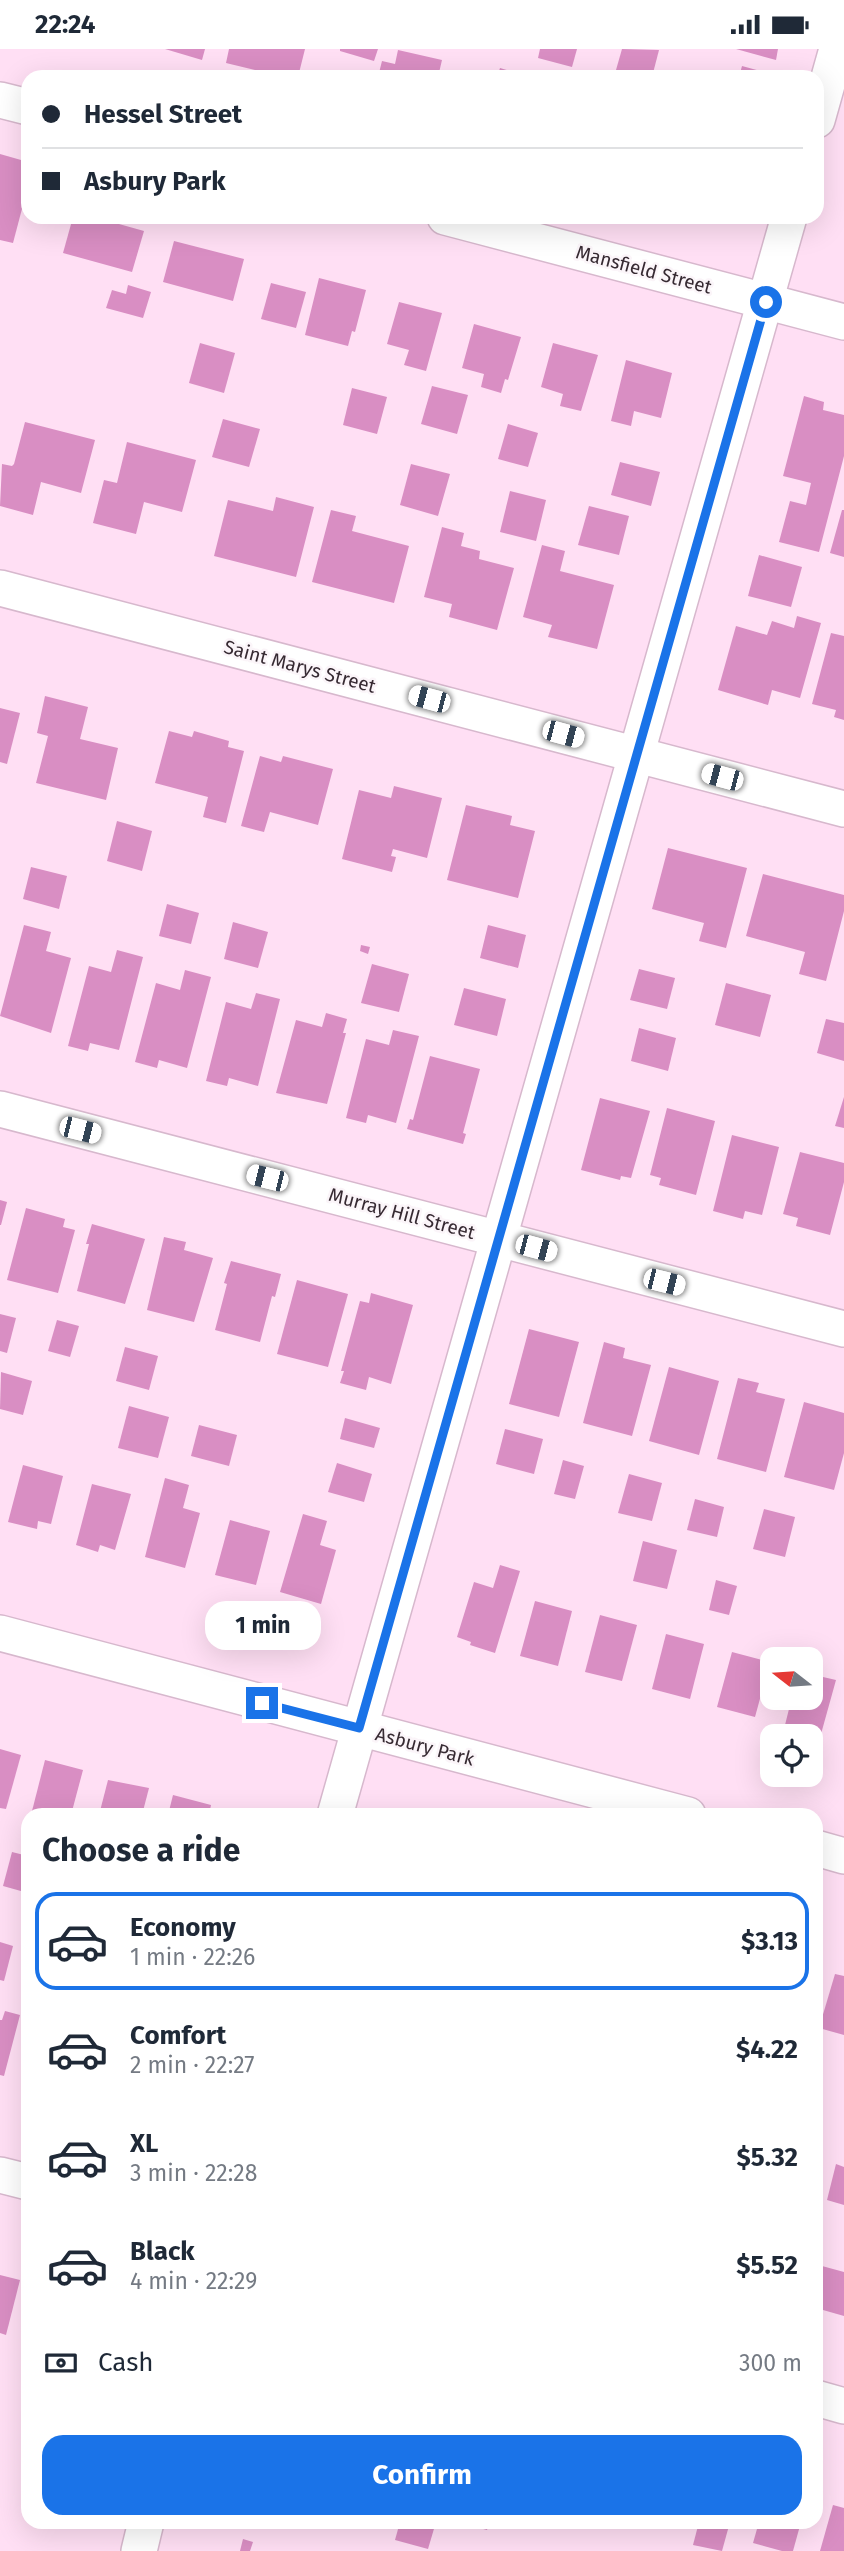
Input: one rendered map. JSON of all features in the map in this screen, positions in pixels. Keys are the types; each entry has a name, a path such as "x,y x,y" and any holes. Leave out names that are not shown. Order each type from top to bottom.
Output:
{"street":[{"path":"824,95 837,49"},
{"path":"0,100 21,105"},
{"name":"Mansfield Street","path":"471,224 844,322"},
{"path":"337,1808 787,224"},
{"name":"Saint Marys Street","path":"0,587 844,809"},
{"name":"Murray Hill Street","path":"0,1109 844,1329"},
{"name":"Asbury Park","path":"0,1633 662,1808"},
{"path":"823,1850 844,1856"},
{"path":"0,2175 21,2180"},
{"path":"823,2400 844,2406"},
{"path":"139,2551 144,2529"}],"building":[{"path":"165,49 205,49 202,60"},
{"path":"229,49 305,49 300,70 254,70 226,63"},
{"path":"340,49 378,49 374,61"},
{"path":"540,49 577,49 572,67 538,58"},
{"path":"622,49 659,50 654,70 616,70"},
{"path":"736,49 778,49 776,60"},
{"path":"398,50 442,60 440,70 380,70 382,61 395,64"},
{"path":"742,66 756,70 741,70"},
{"path":"0,154 21,160 21,213 13,243 0,240"},
{"path":"71,224 119,224 144,231 132,272 63,253"},
{"path":"174,241 244,259 233,301 163,282"},
{"path":"319,278 366,290 355,332 352,331 348,346 305,335"},
{"path":"271,283 306,292 296,328 261,319"},
{"path":"128,285 151,292 143,318 106,308 112,290 126,294"},
{"path":"399,302 442,313 426,371 404,365 409,350 387,344"},
{"path":"474,324 521,337 508,380 505,379 501,393 481,387 484,374 462,368"},
{"path":"200,343 235,353 224,393 189,383"},
{"path":"553,343 598,355 581,411 560,406 563,394 541,387"},
{"path":"626,360 672,373 661,418 634,411 631,426 611,421"},
{"path":"432,386 468,395 457,434 421,424"},
{"path":"352,388 387,397 377,434 343,425"},
{"path":"804,396 824,402 823,410 844,415 844,456 819,552 779,542 790,501 806,505 811,483 783,476"},
{"path":"223,419 260,429 249,467 212,457"},
{"path":"25,422 95,440 81,493 41,482 33,515 0,506 2,464 14,464"},
{"path":"508,424 538,433 528,467 498,459"},
{"path":"127,442 196,460 182,512 144,502 136,534 93,523 104,480 117,483"},
{"path":"620,462 660,472 651,506 611,495"},
{"path":"411,464 450,474 438,516 400,505"},
{"path":"510,491 546,500 536,541 500,532"},
{"path":"276,497 314,507 296,577 214,556 228,500 273,511"},
{"path":"589,506 629,516 619,555 578,545"},
{"path":"331,510 356,516 352,531 409,546 394,603 312,582"},
{"path":"844,510 844,557 830,553"},
{"path":"442,527 464,533 461,546 480,551 479,559 514,568 497,630 449,617 452,604 424,597"},
{"path":"542,545 565,551 560,571 614,585 597,649 548,637 552,625 523,617"},
{"path":"759,555 802,567 791,607 748,596"},
{"path":"797,616 821,623 800,698 772,690 768,705 718,690 736,626 767,635 772,621 794,628"},
{"path":"831,633 844,636 844,720 834,717 836,710 812,704"},
{"path":"45,696 88,707 80,739 118,748 106,800 36,783 48,736 37,733"},
{"path":"0,708 20,713 7,764 0,762"},
{"path":"169,731 192,737 194,731 229,741 228,747 244,751 226,823 203,817 208,797 155,783"},
{"path":"260,756 281,762 283,756 333,769 318,825 270,812 264,832 241,826"},
{"path":"394,786 442,798 427,858 393,849 391,856 396,857 392,872 342,859 359,790 391,798"},
{"path":"466,805 512,816 510,825 535,831 518,898 447,880"},
{"path":"117,821 152,831 142,871 107,861"},
{"path":"668,848 747,868 726,948 699,941 704,923 652,909"},
{"path":"31,867 67,876 59,909 23,899"},
{"path":"763,874 844,895 844,911 826,981 799,974 805,952 746,936"},
{"path":"167,904 199,913 191,944 159,936"},
{"path":"233,922 268,932 258,968 224,959"},
{"path":"24,925 51,932 46,951 71,958 51,1033 0,1016"},
{"path":"488,925 526,935 518,968 480,958"},
{"path":"361,945 370,947 368,954 360,951"},
{"path":"117,950 143,957 119,1050 90,1043 88,1051 68,1046 89,966 111,972"},
{"path":"372,964 409,974 399,1012 361,1003"},
{"path":"639,969 675,978 667,1009 630,1000"},
{"path":"185,970 211,977 187,1068 159,1060 157,1068 135,1062 156,983 180,990"},
{"path":"726,983 771,995 760,1037 715,1025"},
{"path":"464,988 506,999 497,1036 454,1025"},
{"path":"256,993 280,999 258,1086 229,1078 227,1086 206,1081 226,1002 251,1009"},
{"path":"326,1013 347,1019 343,1033 346,1033 327,1104 276,1093 296,1020 322,1027"},
{"path":"826,1019 844,1023 844,1061 817,1053"},
{"path":"639,1028 676,1038 668,1071 631,1061"},
{"path":"393,1030 419,1036 396,1123 368,1115 366,1123 346,1118 366,1039 389,1045"},
{"path":"430,1056 480,1069 463,1133 466,1134 463,1144 407,1129 410,1119 413,1120"},
{"path":"844,1097 844,1128 835,1126"},
{"path":"600,1098 650,1111 631,1178 621,1176 620,1180 581,1170"},
{"path":"667,1108 715,1121 696,1195 659,1185 661,1178 650,1175"},
{"path":"732,1135 779,1147 762,1215 745,1211 743,1219 713,1211"},
{"path":"800,1152 844,1163 844,1182 830,1235 796,1226 798,1218 783,1214"},
{"path":"0,1200 7,1202 1,1225 0,1225"},
{"path":"26,1208 65,1219 63,1227 75,1230 58,1293 7,1280"},
{"path":"92,1224 145,1239 125,1304 77,1291"},
{"path":"164,1237 186,1242 184,1250 213,1258 194,1322 147,1310"},
{"path":"231,1261 281,1274 275,1297 272,1296 260,1342 215,1330"},
{"path":"297,1280 348,1294 328,1367 277,1354"},
{"path":"371,1293 413,1305 391,1384 369,1377 366,1390 340,1383 360,1301 369,1303"},
{"path":"0,1314 16,1318 7,1353 0,1351"},
{"path":"57,1320 79,1326 70,1357 48,1351"},
{"path":"529,1329 579,1342 559,1417 509,1404"},
{"path":"604,1342 625,1348 623,1358 651,1365 632,1436 583,1423"},
{"path":"125,1347 158,1356 149,1390 116,1381"},
{"path":"669,1367 719,1381 699,1455 649,1441"},
{"path":"1,1372 32,1381 23,1415 0,1409"},
{"path":"738,1378 759,1383 756,1392 785,1399 766,1472 717,1459"},
{"path":"804,1402 844,1413 844,1453 834,1490 784,1477"},
{"path":"129,1406 169,1417 158,1458 118,1448"},
{"path":"345,1418 380,1428 374,1448 340,1439"},
{"path":"199,1425 237,1435 229,1466 191,1456"},
{"path":"505,1429 543,1439 534,1474 496,1464"},
{"path":"563,1460 584,1466 575,1499 554,1494"},
{"path":"337,1463 372,1474 364,1502 328,1492"},
{"path":"23,1465 63,1476 51,1524 38,1521 37,1529 8,1522"},
{"path":"629,1474 662,1483 652,1521 618,1513"},
{"path":"165,1478 189,1485 183,1508 200,1513 185,1568 145,1557"},
{"path":"92,1484 131,1494 115,1550 100,1545 98,1552 76,1545"},
{"path":"695,1499 724,1507 717,1537 687,1530"},
{"path":"764,1509 795,1517 785,1557 753,1549"},
{"path":"303,1514 327,1521 320,1545 336,1550 321,1604 280,1592"},
{"path":"230,1520 270,1531 256,1585 215,1575"},
{"path":"643,1541 677,1550 667,1589 633,1581"},
{"path":"500,1565 520,1571 495,1653 470,1645 471,1642 457,1637 474,1582 493,1588"},
{"path":"716,1580 737,1586 729,1615 709,1610"},
{"path":"535,1601 572,1611 558,1666 520,1656"},
{"path":"600,1615 637,1625 622,1681 585,1672"},
{"path":"666,1634 704,1644 690,1699 652,1689"},
{"path":"732,1652 760,1659 760,1699 755,1717 717,1707"},
{"path":"823,1677 836,1680 823,1727 823,1724 785,1724 789,1710 823,1710"},
{"path":"0,1749 21,1755 6,1809 0,1808"},
{"path":"45,1760 83,1770 73,1808 33,1808"},
{"path":"108,1780 149,1788 144,1808 101,1808"},
{"path":"173,1795 211,1805 210,1808 170,1808"},
{"path":"12,1852 21,1854 21,1891 3,1886"},
{"path":"0,1942 13,1946 4,1981 0,1980"},
{"path":"835,1974 844,1976 844,2035 823,2029 823,2014"},
{"path":"5,2011 20,2015 4,2076 0,2075 0,2020"},
{"path":"836,2164 844,2167 844,2205 827,2200"},
{"path":"823,2266 844,2272 844,2316 823,2310"},
{"path":"0,2275 20,2280 6,2335 0,2333"},
{"path":"833,2505 844,2508 844,2551 820,2551"},
{"path":"398,2529 434,2529 428,2549 395,2540"},
{"path":"697,2529 728,2529 722,2551 693,2545"},
{"path":"757,2529 799,2529 793,2551 782,2551 753,2543"},
{"path":"243,2539 253,2542 250,2551 240,2551"}],"route":[{"path":"262,1703 359,1728 766,302"}]}
